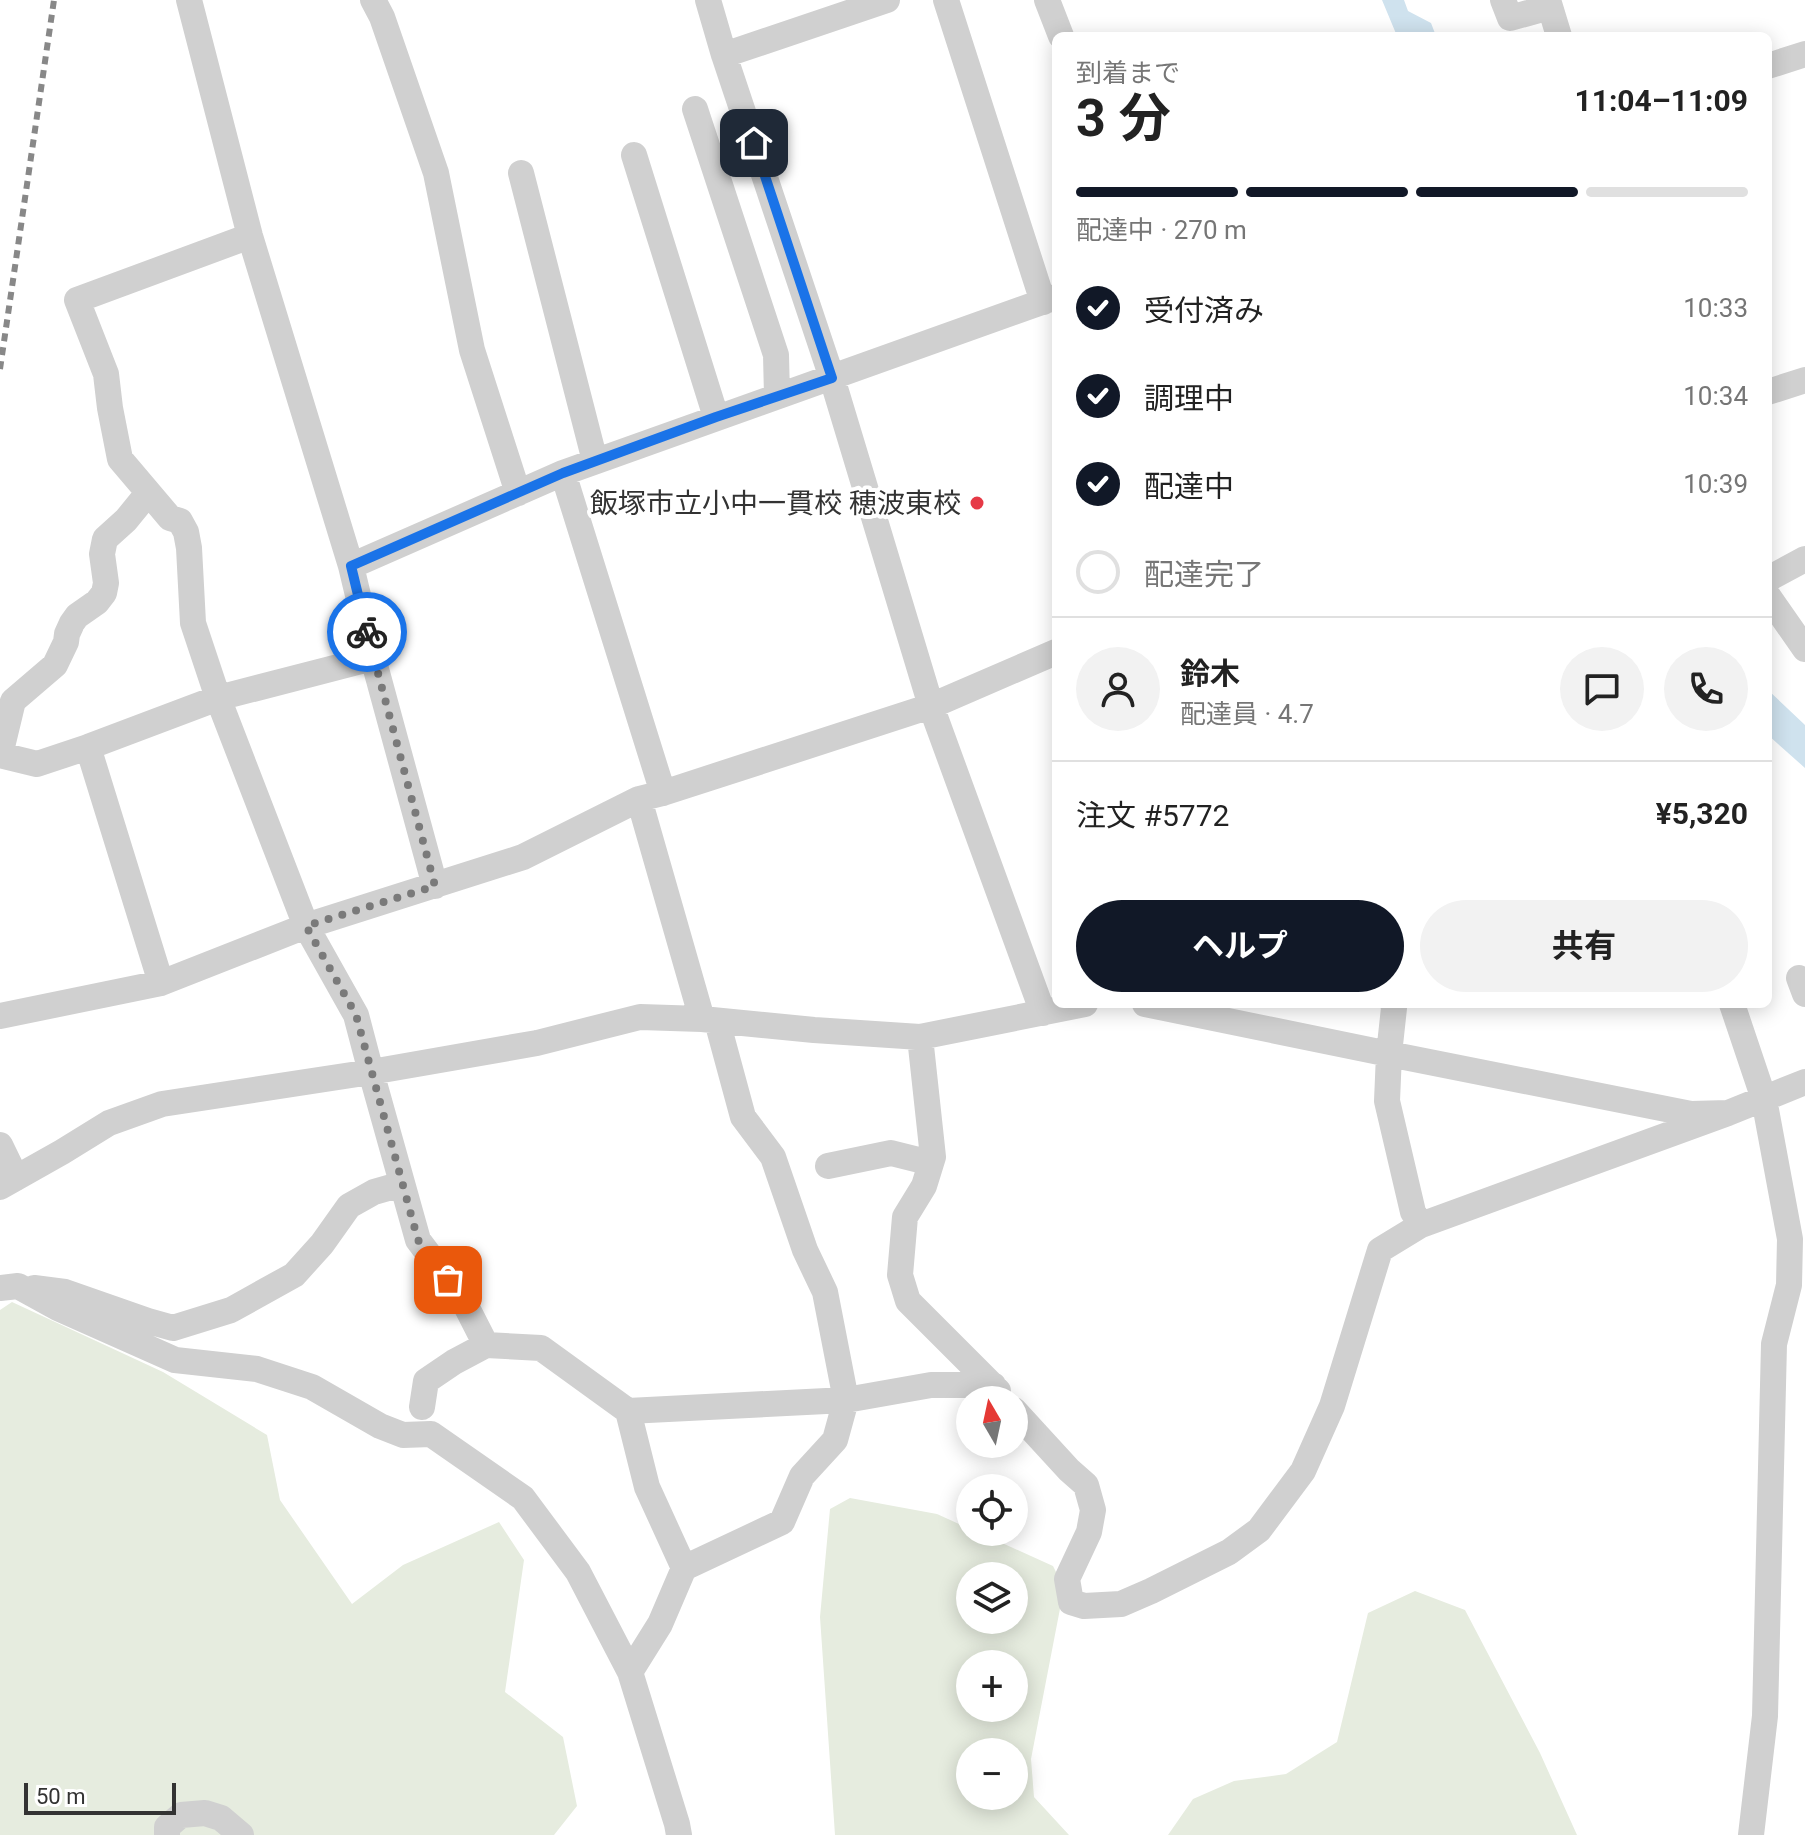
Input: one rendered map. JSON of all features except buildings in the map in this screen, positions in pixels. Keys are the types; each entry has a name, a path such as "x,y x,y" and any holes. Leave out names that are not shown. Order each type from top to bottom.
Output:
{"street":[{"path":"189,0 250,236 351,566 435,886"},
{"path":"373,0 382,17 436,173 472,350 518,493"},
{"path":"708,0 832,378 931,706 1043,1013"},
{"path":"724,55 887,0"},
{"path":"351,566 563,473 1050,299 946,0"},
{"path":"1047,0 1059,32"},
{"path":"1510,18 1549,3 1558,32"},
{"path":"1772,65 1805,54"},
{"path":"695,109 776,355 777,396"},
{"path":"634,155 716,417"},
{"path":"521,173 595,461"},
{"path":"250,236 77,300 106,374 120,459 170,518 180,521 186,532 193,623 218,698 306,926 356,1015 418,1240 463,1300 486,1345"},
{"path":"1772,392 1803,388"},
{"path":"563,473 710,1020 743,1117 773,1157 805,1250 825,1292 846,1400 835,1440 802,1476 782,1522 684,1568 660,1624 630,1672"},
{"path":"148,493 105,539 102,554 106,583 104,593 72,623 55,665 13,701 0,755 37,764 218,698 373,658"},
{"path":"1772,577 1805,559"},
{"path":"1772,602 1805,649"},
{"path":"0,1016 161,983 306,926 523,857 651,796 931,706 1052,654"},
{"path":"88,747 161,983"},
{"path":"0,1145 8,1183 109,1123 162,1104 537,1043 640,1017 920,1037 1066,1008"},
{"path":"1165,1008 1691,1114 1728,1113"},
{"path":"1394,1008 1387,1101 1413,1212 1421,1225"},
{"path":"1733,1008 1764,1099 1797,1282 1774,1344 1765,1716 1751,1835"},
{"path":"920,1037 933,1157 924,1186 905,1217 900,1275 908,1301 992,1386"},
{"path":"1028,1425 1086,1485 1093,1510 1089,1532 1067,1579 1071,1602 1084,1606 1121,1604 1151,1591 1229,1552 1259,1530 1303,1471 1332,1406 1380,1250 1421,1225 1805,1082"},
{"path":"828,1166 891,1153 931,1163"},
{"path":"9,1287 65,1292 173,1328 231,1310 294,1275 322,1244 349,1206 374,1192 402,1184"},
{"path":"9,1287 175,1360 257,1369 312,1387 380,1426 403,1435 431,1434 523,1498 578,1572 630,1672 679,1835"},
{"path":"422,1407 426,1381 486,1345 541,1348 628,1411 846,1400 931,1385 956,1388"},
{"path":"628,1411 647,1487 684,1568"},
{"path":"167,1835 167,1827 181,1815 205,1813 221,1818 241,1835"}],"shaded area":[{"path":"12,1302 163,1372 267,1435 280,1500 352,1604 403,1565 499,1522 524,1560 505,1692 563,1737 577,1806 554,1835 0,1835 0,1310"},
{"path":"850,1498 937,1514 956,1523 956,1546 1009,1546 1053,1566 1064,1588 1031,1759 1034,1797 1069,1835 835,1835 820,1617 830,1509"},
{"path":"1415,1591 1465,1610 1540,1753 1577,1835 1168,1835 1193,1799 1234,1781 1286,1774 1337,1742 1368,1613"}],"water":[{"path":"1382,0 1404,0 1408,11 1431,23 1434,32 1395,32"},
{"path":"1772,694 1805,725 1805,768 1772,739"}],"railway":[{"path":"0,369 54,0"}],"way so far":[{"path":"367,632 435,886 306,926 356,1015 418,1240 448,1280"}],"place":[{"name":"飯塚市立小中一貫校 穂波東校","path":"977,503"}],"route":[{"path":"367,632 351,566 563,473 832,378 754,143"}]}
